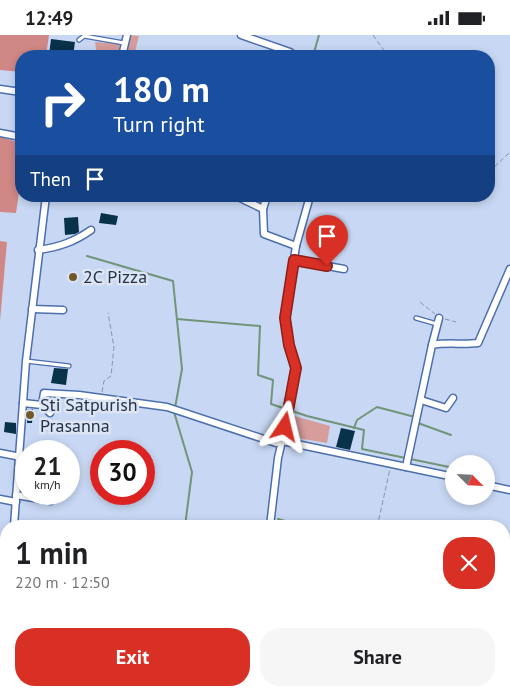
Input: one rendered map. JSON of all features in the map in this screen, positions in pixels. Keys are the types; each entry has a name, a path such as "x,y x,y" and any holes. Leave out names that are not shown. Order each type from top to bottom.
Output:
{"street":[{"path":"123,50 128,35"},
{"path":"240,35 284,50"},
{"path":"0,89 15,91"},
{"path":"0,133 15,136"},
{"path":"23,440 26,361 45,202"},
{"path":"248,202 263,209"},
{"path":"265,202 263,209 264,234 296,246"},
{"path":"271,520 278,458 296,368 289,345 285,318 296,246 308,202"},
{"path":"38,250 60,247 79,238 90,230"},
{"path":"294,260 344,269"},
{"path":"432,345 441,343 465,345 478,343 510,269"},
{"path":"32,309 63,310"},
{"path":"406,467 438,321"},
{"path":"42,405 44,393 167,407 276,443 282,441 445,475"},
{"path":"421,400 446,408 452,398"},
{"path":"23,403 42,405 50,413"},
{"path":"0,453 15,456"},
{"path":"495,487 510,490"},
{"path":"0,499 15,498"},
{"path":"14,520 16,505"}],"lane":[{"path":"79,40 84,36 124,43"},
{"path":"416,318 438,321"},
{"path":"26,361 69,366"}],"path":[{"path":"373,35 384,50"},
{"path":"495,166 510,152"},
{"path":"420,302 431,309 438,321 456,322"},
{"path":"101,398 104,381 111,376 114,347 108,313"},
{"path":"379,520 391,464"}],"shaded area":[{"path":"0,35 49,35 47,50 15,50 15,71 0,70"},
{"path":"129,35 139,36 136,50 127,50"},
{"path":"95,42 120,44 119,50 96,50"},
{"path":"0,137 15,141 15,202 18,202 16,213 0,212"},
{"path":"0,241 7,242 0,321"},
{"path":"291,415 330,426 327,443 291,437 288,432"}],"building":[{"path":"51,39 75,42 74,50 50,50"},
{"path":"101,213 118,216 116,225 99,223"},
{"path":"78,217 79,232 65,235 64,218"},
{"path":"54,368 68,369 66,385 51,383"},
{"name":"Sti Satpurish Prasanna","path":"28,409 33,409 32,423 27,423"},
{"path":"5,422 16,423 16,434 4,432"},
{"path":"341,428 355,431 350,450 336,447"}],"waterway":[{"path":"315,50 319,35"},
{"path":"87,256 173,281 182,369 175,408"},
{"path":"177,319 260,326 258,375 273,380 271,404 307,416 364,430 362,449 445,466"},
{"path":"354,428 357,420 377,407 415,417"},
{"path":"174,412 192,472 186,520"},
{"path":"418,423 451,435"}],"place":[{"name":"2C Pizza","path":"73,277"},
{"name":"Sti Satpurish Prasanna","path":"30,415"}],"route":[{"path":"285,427 296,368 289,345 285,318 294,260 327,266"}]}
